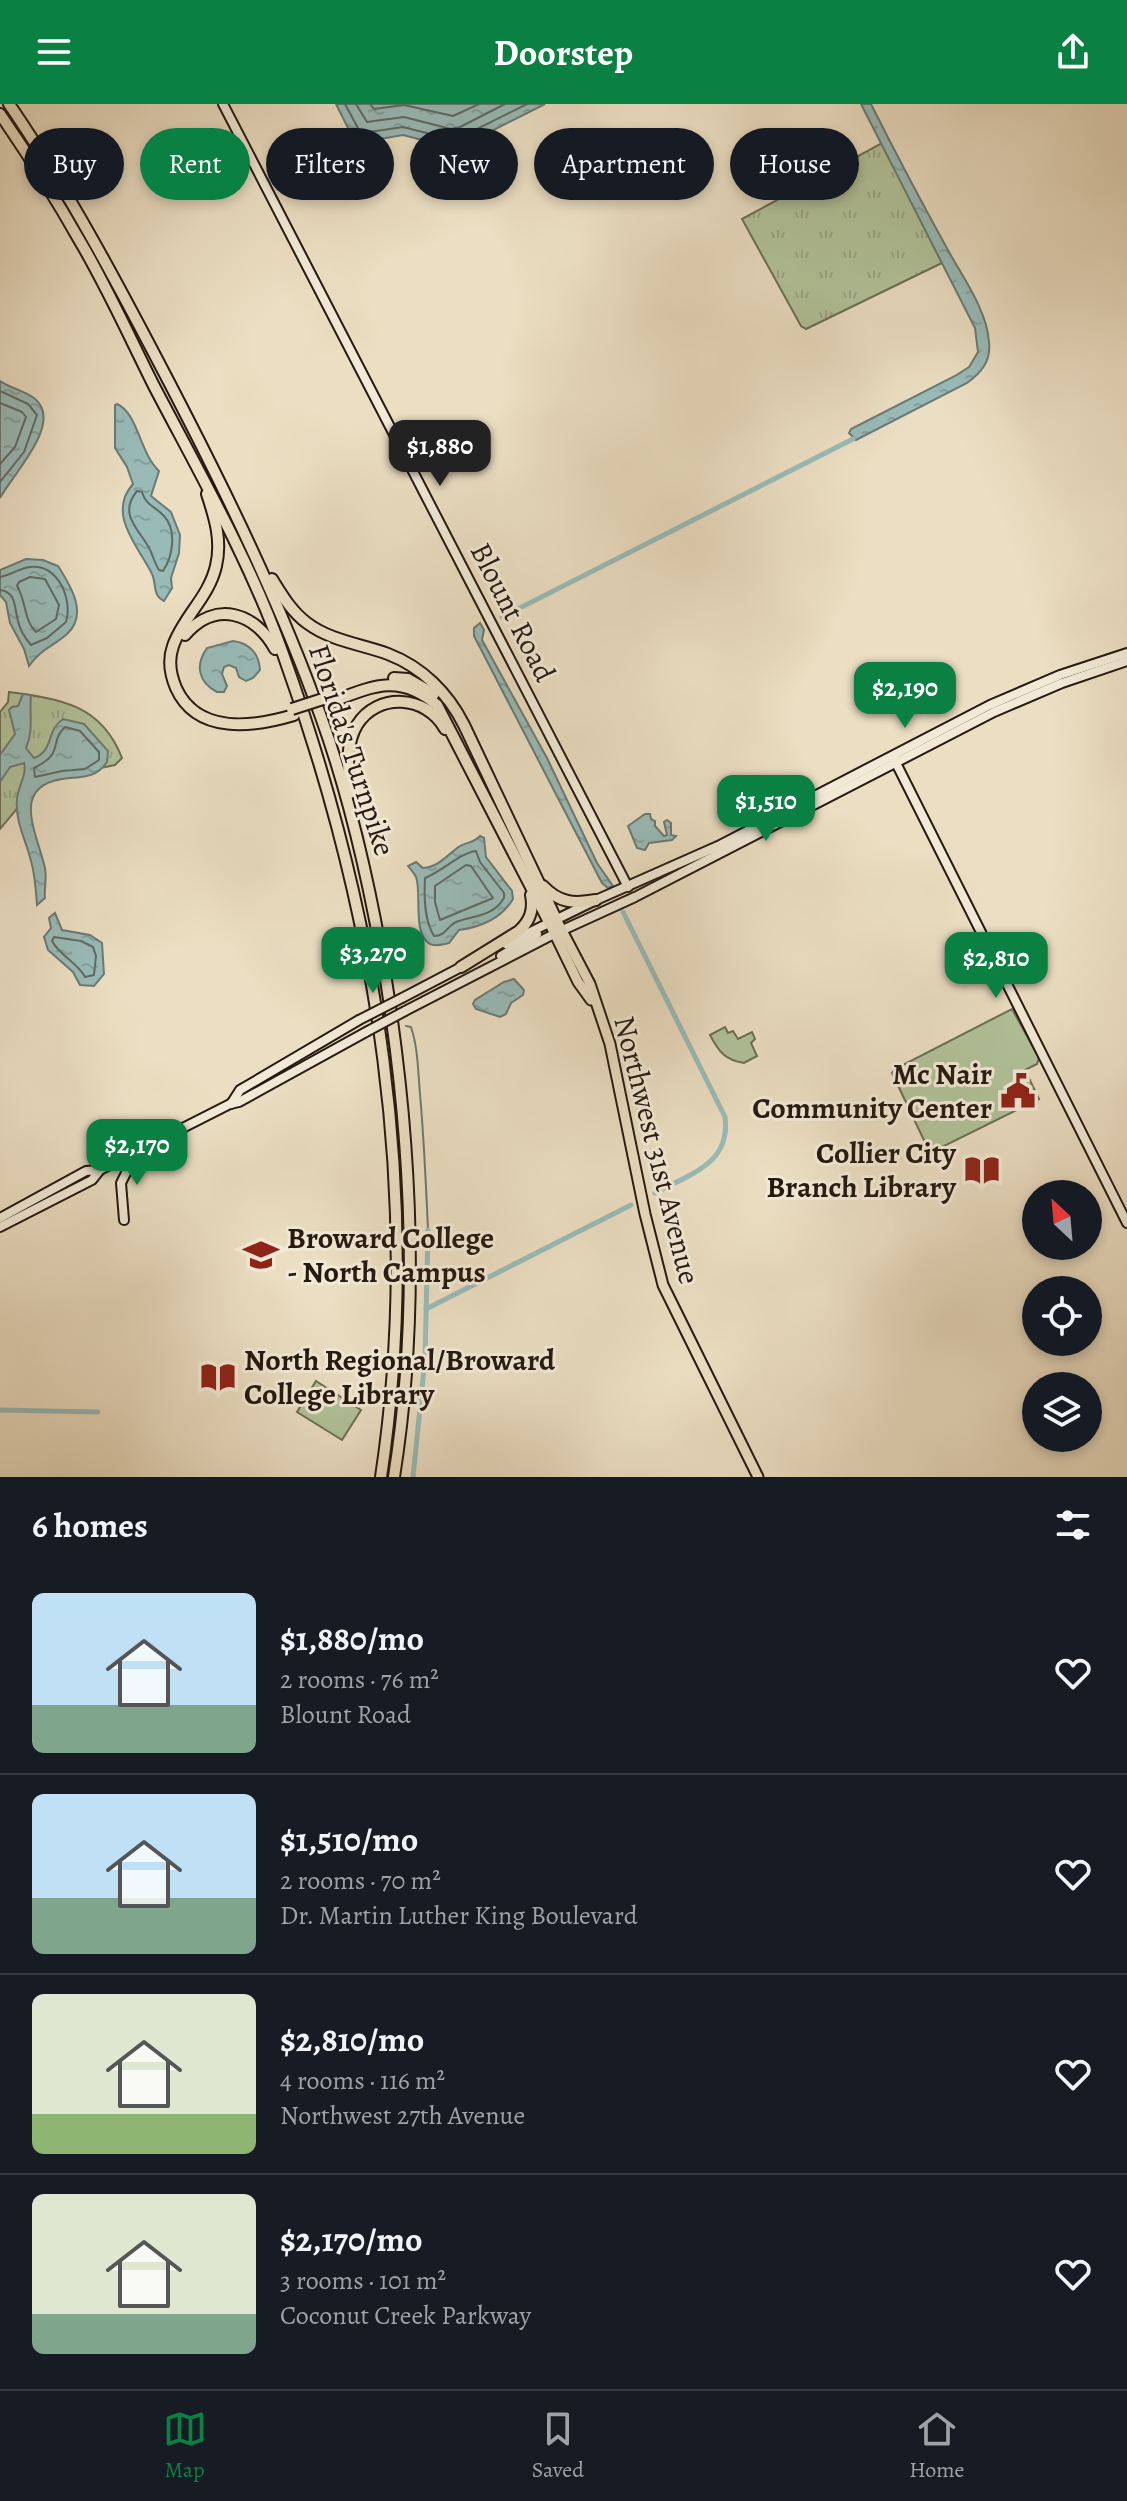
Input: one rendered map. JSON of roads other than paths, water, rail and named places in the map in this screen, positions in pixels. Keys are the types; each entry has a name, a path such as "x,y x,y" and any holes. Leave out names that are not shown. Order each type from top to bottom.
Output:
{"highway":[{"name":"Florida's Turnpike","path":"9,104 47,160 93,238 251,547 294,643 323,721 353,819 373,902 396,1041 405,1122 409,1300 405,1380 394,1477"},
{"name":"Florida's Turnpike","path":"0,114 37,168 83,246 211,491 248,570 292,681 327,784 346,852 365,943 392,1125 396,1299 392,1380 381,1477"},
{"path":"196,466 216,525 218,546 210,584 172,649 170,669 176,690 190,708 227,724 260,724 327,700 385,684 400,685 427,697 443,714 552,921"},
{"path":"251,547 284,600 306,622 333,637 403,661 442,691 464,725 505,811 532,882 532,903 527,923 519,931 461,967"},
{"path":"292,681 266,633 246,617 232,614 203,620 191,628 179,646 177,677 188,696 205,710 241,719 293,712"},
{"path":"327,700 368,682 394,678 408,679 432,692 448,708 491,792 505,811"},
{"path":"353,819 348,762 351,740 357,725 367,714 381,705 398,701 428,709 440,720 490,808"},
{"path":"532,882 559,900 579,903 596,900"}],"main road":[{"name":"Blount Road","path":"223,104 628,887"},
{"path":"1,1218 86,1171 100,1170 239,1102 480,972 734,846 737,841 785,811 1022,699 1116,665 1127,657"},
{"path":"230,1104 240,1090 359,1020 552,921 762,828 1020,692 1127,657"},
{"path":"894,758 1127,1223"},
{"path":"480,972 552,921"},
{"name":"Northwest 31st Avenue","path":"552,921 590,984 610,1044 663,1285 758,1477"},
{"path":"124,1220 122,1176 137,1152"},
{"path":"0,1227 92,1180 100,1170"}],"water":[{"path":"336,104 545,104 498,128 410,128 410,137 394,137 394,128 348,128"},
{"path":"861,104 871,104 974,296 987,330 989,355 977,375 967,383 856,440 849,433 851,429 955,376 969,367 978,352 975,328"},
{"path":"0,381 34,398 42,408 43,421 33,448 0,498"},
{"path":"117,404 130,416 147,455 159,471 151,496 171,512 180,535 179,553 171,578 172,588 164,601 156,593 152,574 133,542 124,519 126,495 133,484 115,448"},
{"path":"26,559 43,560 58,566 72,591 77,609 77,618 67,634 29,666 10,623 6,602 0,595 0,570"},
{"path":"480,623 484,630 482,640 547,758 597,863 613,886 608,888 602,883 474,636 474,628"},
{"path":"233,641 252,650 260,670 246,681 239,677 236,668 229,665 224,667 222,674 227,686 224,692 217,692 200,673 203,654 207,648"},
{"path":"23,694 31,695 31,728 26,748 34,758 45,750 54,729 63,719 84,724 108,751 107,762 96,773 51,782 39,789 32,799 33,824 46,876 45,898 37,905 32,866 17,807 24,763 10,767 0,782 0,755 15,734 9,710 18,706"},
{"path":"650,814 664,836 667,835 664,822 667,820 671,823 671,835 676,836 672,840 649,843 645,850 637,848 628,826"},
{"path":"480,836 484,838 486,857 512,891 513,899 496,917 475,927 459,930 449,943 430,944 421,932 418,884 408,866 416,862 423,868 433,866"},
{"path":"55,913 62,930 90,935 102,943 104,974 94,986 80,985 73,972 48,950 44,937 51,928 49,918"},
{"path":"514,979 524,990 523,995 511,1003 506,1014 500,1017 476,1009 473,1004 475,1000"}],"waterway":[{"path":"502,617 853,439"},
{"path":"623,912 725,1117 722,1146 715,1157 694,1173 655,1193"},
{"path":"406,1026 411,1027 417,1060 428,1230"},
{"path":"426,1309 631,1205"},
{"path":"413,1477 425,1359 428,1230"},
{"path":"0,1410 98,1412"}],"place":[{"name":"Mc Nair Community Center","path":"1018,1091"},
{"name":"Collier City Branch Library","path":"982,1170"},
{"name":"Broward College - North Campus","path":"261,1255"},
{"name":"North Regional/Broward College Library","path":"218,1377"}]}
